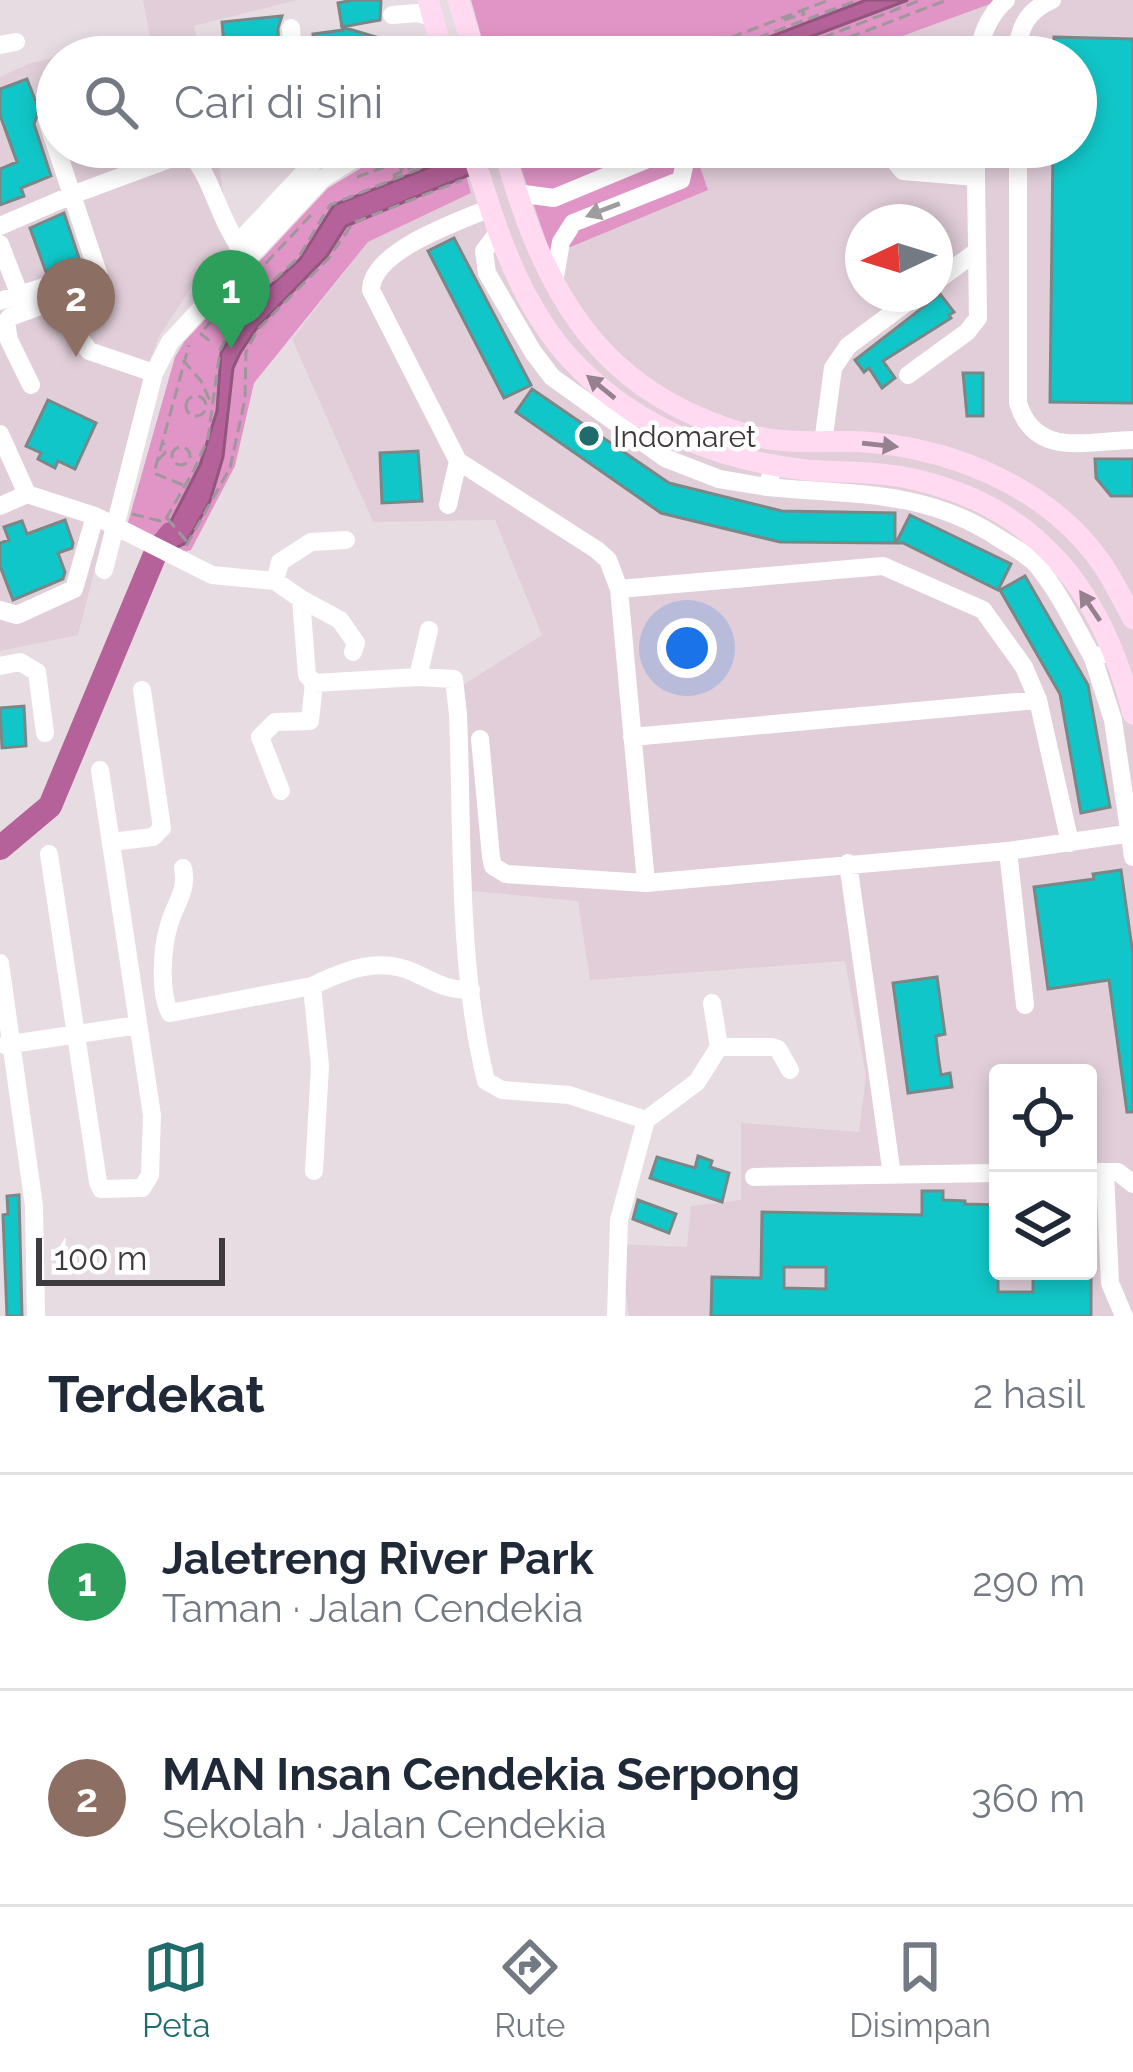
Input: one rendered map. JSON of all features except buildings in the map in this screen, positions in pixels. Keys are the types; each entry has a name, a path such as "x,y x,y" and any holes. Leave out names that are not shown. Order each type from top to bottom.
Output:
{"main road":[{"path":"458,0 469,36"},
{"path":"472,168 538,319 578,368 635,414 771,476 913,478 967,494 1033,532 1102,624 1104,654 1133,714"},
{"path":"509,171 567,310 600,351 650,392 752,436 873,443 935,453 991,473 1059,517 1101,562 1133,619"}],"street":[{"path":"984,36 996,9 1006,0"},
{"path":"1022,36 1024,21 1036,6 1052,0"},
{"path":"392,15 430,9"},
{"path":"291,28 292,36"},
{"path":"31,385 9,340 6,322 97,284 61,168"},
{"path":"0,226 142,168"},
{"path":"203,168 226,230 242,251"},
{"path":"104,570 154,374 170,342 310,168"},
{"path":"509,171 554,198 626,168"},
{"path":"554,283 561,242 573,224 681,180 684,168"},
{"path":"900,168 976,177"},
{"path":"908,375 967,332 977,318 976,168"},
{"path":"1018,168 1018,403 1024,423 1037,436 1057,442 1133,440"},
{"path":"480,191 376,270 371,290 458,461 608,560 619,589 646,883"},
{"path":"0,244 20,296"},
{"path":"953,269 976,252"},
{"path":"0,302 96,275"},
{"path":"54,302 88,350 154,374"},
{"path":"824,443 833,368 848,346 894,312"},
{"path":"0,434 27,494"},
{"path":"448,505 458,461"},
{"path":"0,506 27,494 162,533 212,575 275,580 340,620 356,643 353,652"},
{"path":"0,610 17,614 74,589 95,516"},
{"path":"275,580 280,562 311,542 346,540"},
{"path":"619,589 892,568 983,610 1024,667 1038,700 1070,843"},
{"path":"281,791 260,737 275,722 310,721 314,683 307,675 301,599"},
{"path":"418,676 429,630"},
{"path":"1104,654 1133,857"},
{"path":"0,666 20,662 37,672 45,733"},
{"path":"314,683 418,676 457,683 471,989 486,1082 502,1090 569,1095 646,1120"},
{"path":"111,842 153,837 162,829 142,690"},
{"path":"632,737 1038,700"},
{"path":"480,739 490,857 498,872 646,883 1008,851 1131,834"},
{"path":"49,854 101,1190 142,1188 150,1175 153,1126 100,770"},
{"path":"1008,851 1025,1005"},
{"path":"848,863 892,1175"},
{"path":"182,868 184,889 166,937 165,1003 170,1013 311,986 364,965 394,966 440,987 471,989"},
{"path":"0,963 6,1045 34,1206 36,1316"},
{"path":"311,986 320,1066 314,1171"},
{"path":"616,1316 619,1220 646,1120 697,1082 719,1046 712,1003"},
{"path":"6,1045 139,1025"},
{"path":"719,1046 778,1049 790,1070"},
{"path":"1124,1316 1110,1283 1111,1175 1133,1158"},
{"path":"754,1178 989,1173"}],"path":[{"path":"738,36 829,0"},
{"path":"757,36 858,0"},
{"path":"831,36 921,0"},
{"path":"853,36 947,0"},
{"path":"783,18 784,22 795,20 804,14 802,10"},
{"path":"356,177 387,168"},
{"path":"395,178 411,168"},
{"path":"162,533 201,456 220,350 250,300 298,258 330,205 420,168"},
{"path":"188,543 230,468 244,399 246,352 259,329 328,260 352,223 480,191"},
{"path":"185,486 154,473 182,359 312,214"},
{"path":"283,246 289,250"},
{"path":"200,334 211,342"},
{"path":"182,359 201,381 211,404"},
{"path":"187,405 194,397 211,404"},
{"path":"173,402 187,405"},
{"path":"187,405 190,414 199,416 211,404"},
{"path":"162,440 178,466 201,456"},
{"path":"157,461 183,446 190,459"},
{"path":"116,518 158,523 162,533 188,543"},
{"path":"162,533 188,543"}],"shaded area":[{"path":"143,0 297,0 194,26 196,36 150,36"},
{"path":"471,0 1001,0 902,36 481,36"},
{"path":"866,0 908,0 813,36 772,36"},
{"path":"1001,0 1133,0 1133,1316 629,1316 618,1244 687,1247 691,1206 741,1200 741,1123 859,1132 866,1076 845,961 590,980 578,901 472,891 463,685 542,635 495,520 373,522 292,339 368,242 471,193 464,168 609,168 708,190 700,168 1097,168 1097,36 902,36"},
{"path":"36,62 36,168 219,168 232,249 204,267 159,337 144,378 78,635 0,651 0,77"},
{"path":"361,168 464,168 471,193 368,242 254,383 235,466 191,550 177,554 127,526 175,357 328,188"},
{"path":"427,168 485,168 346,226 327,256 256,329 233,368 223,457 210,501 186,543 161,554 151,547 167,529 200,465 217,411 221,353 248,306 300,259 334,205"},
{"path":"521,168 700,168 708,190 551,255"}],"waterway":[{"path":"0,848 50,806 156,552 171,534"}],"place":[{"name":"Jaletreng River Park","path":"231,349"},
{"name":"MAN Insan Cendekia Serpong","path":"76,357"},
{"name":"Indomaret","path":"589,436"}]}
